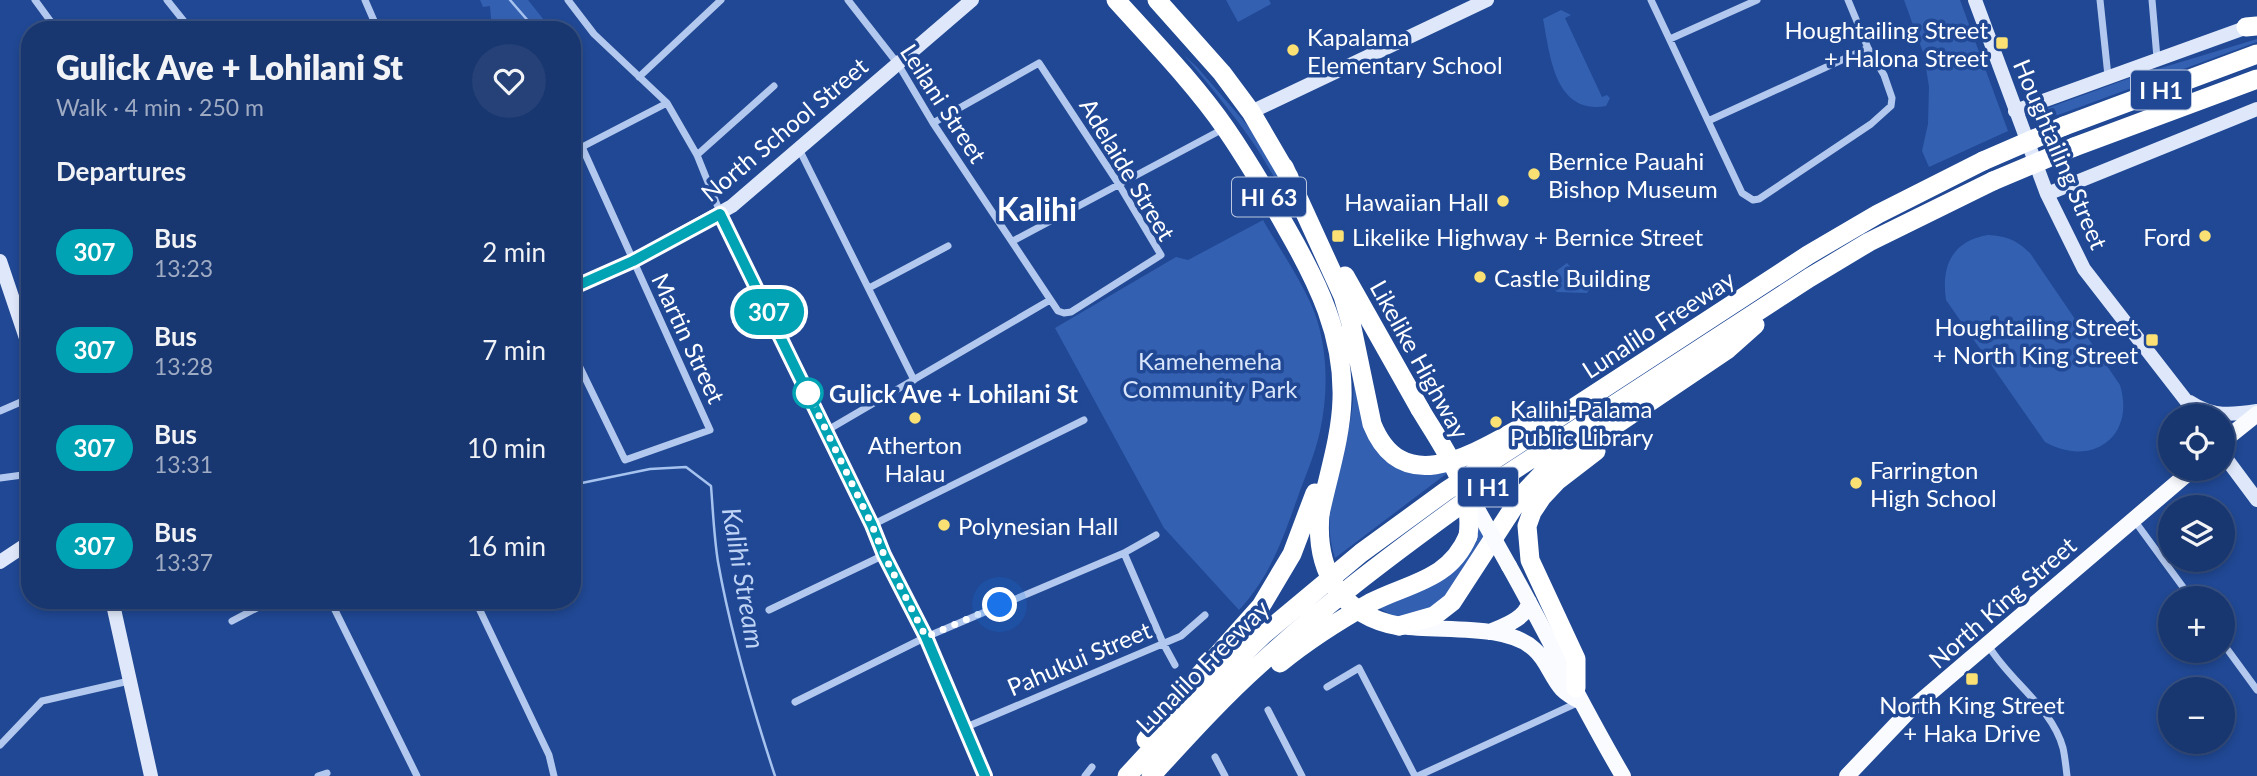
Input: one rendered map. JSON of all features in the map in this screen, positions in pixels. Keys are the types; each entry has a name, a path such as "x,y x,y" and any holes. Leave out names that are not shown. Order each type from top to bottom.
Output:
{"highway":[{"name":"HI 63","path":"1115,0 1175,66 1225,128 1313,275 1333,323 1341,369 1342,400 1320,514 1320,545 1329,575 1348,601 1375,620 1399,626"},
{"name":"Likelike Highway","path":"1157,0 1222,73 1251,112 1463,485"},
{"name":"Lunalilo Freeway","path":"1127,776 1214,682 1264,634 1362,553 1446,491 1808,255 1878,214 1983,161 2064,127 2257,54"},
{"name":"Lunalilo Freeway","path":"1151,776 1282,644 1404,545 1460,505 1809,278 1869,242 1993,181 2074,147 2257,79"},
{"path":"1284,167 1343,296 1372,424 1376,435 1392,454 1416,465 1429,466 1455,460 1484,449 1518,427 1608,386"},
{"path":"1399,626 1434,615 1452,602 1521,496 1541,475 1728,349 1809,278"},
{"path":"1119,776 1170,708 1261,606 1279,577 1303,528 1323,468 1336,416 1341,369"},
{"path":"1578,695 1576,659 1530,560 1528,519 1556,481 1683,380"},
{"path":"1194,730 1242,697 1269,671 1318,633 1372,602 1445,569 1462,549 1468,536 1470,522 1463,485"}],"main road":[{"name":"North School Street","path":"581,284 633,261 720,214 747,195 798,148 972,0"},
{"path":"1251,112 1486,0"},
{"name":"Houghtailing Street","path":"1975,0 2047,194 2084,269 2190,404"},
{"path":"2015,111 2157,58 2253,26"},
{"path":"2047,194 2257,109"},
{"path":"0,261 21,323"},
{"path":"2186,399 2206,412 2221,415 2257,412"},
{"path":"2235,431 2257,412"},
{"path":"2235,470 2257,500"},
{"name":"North King Street","path":"1847,776 1909,711 2178,481"},
{"name":"Likelike Highway","path":"1463,485 1578,695"},
{"path":"0,562 21,548"},
{"path":"1490,632 1525,612 1529,602"},
{"path":"113,609 151,776"},
{"name":"HI 63","path":"1399,626 1426,630 1490,632 1519,638 1534,648 1545,660 1563,690 1578,695 1623,776"}],"street":[{"path":"35,0 50,21"},
{"path":"167,0 184,21"},
{"path":"365,0 374,21"},
{"path":"568,0 594,34 667,103 697,155 720,214 926,637 985,776"},
{"path":"639,78 721,0"},
{"name":"Leilani Street","path":"848,0 898,64 933,123 1050,300"},
{"path":"1651,0 1742,193 1749,199 1758,200 1889,110 1892,103 1891,92 1868,48 1848,0"},
{"path":"1670,39 1757,0"},
{"path":"2100,0 2108,76"},
{"path":"2152,0 2157,58"},
{"path":"1708,121 1868,48"},
{"name":"Adelaide Street","path":"933,123 1039,63 1118,183 1161,255 1071,312 1058,310 1050,300"},
{"path":"697,155 774,86"},
{"name":"Martin Street","path":"581,370 625,460 710,430 582,147 667,103"},
{"path":"1013,241 1225,128"},
{"path":"798,148 914,380"},
{"path":"869,288 948,246"},
{"path":"827,431 1050,300"},
{"path":"0,411 21,402"},
{"path":"872,525 1084,420"},
{"path":"0,478 21,475"},
{"path":"2133,518 2182,586"},
{"path":"795,702 926,637 1124,553 1156,535"},
{"path":"1124,553 1175,665"},
{"path":"769,610 884,555"},
{"path":"232,621 255,609"},
{"path":"334,609 417,776"},
{"path":"479,609 549,755 554,776"},
{"name":"Pahukui Street","path":"964,728 1181,636 1205,615"},
{"path":"1988,645 1996,658 2050,720 2063,747 2067,776"},
{"path":"2235,660 2257,690"},
{"path":"1327,687 1359,668 1416,776 1578,695"},
{"path":"0,745 42,701 129,681"},
{"path":"1268,710 1302,776"},
{"path":"1215,757 1225,776"},
{"path":"1085,776 1093,767"},
{"path":"318,776 327,773"}],"green space":[{"path":"480,0 528,0 545,21 491,21 490,6 483,7"},
{"path":"1226,0 1269,0 1271,4 1238,22"},
{"path":"1904,0 1960,0 2008,131 1929,167 1922,151 1928,124 1929,87 1924,55"},
{"path":"1561,10 1571,15 1565,18 1602,97 1607,95 1610,98 1606,106 1589,106 1575,101 1565,92 1558,79 1548,49 1543,19"},
{"path":"2257,39 2257,42 2058,115 2046,117 2037,112 2141,74"},
{"path":"1184,55 1268,149 1319,241 1344,292 1350,311 1370,416 1380,437 1395,453 1408,461 1421,465 1446,464 1450,471 1335,558 1330,538 1332,499 1354,391 1353,351 1344,310 1323,263 1256,147"},
{"name":"Kamehemeha Community Park","path":"1263,220 1300,283 1317,319 1324,350 1325,400 1315,449 1285,532 1266,572 1239,610 1164,528 1055,328 1176,257 1188,260"},
{"path":"1988,235 2011,240 2030,253 2120,385 2122,420 2106,443 2093,449 2078,451 2062,449 2045,442 1946,300 1945,276 1952,257 1966,243"},
{"path":"1567,263 1579,276 1593,284 1587,293 1557,292 1544,280"},
{"path":"1479,521 1488,531 1456,589 1418,616 1394,616 1376,607 1437,580"}],"waterway":[{"name":"Kalihi Stream","path":"510,0 528,21"},
{"name":"Kalihi Stream","path":"581,483 650,469 686,467 711,486 723,589 750,697 775,776"}],"bus line":[{"name":"307","path":"581,284 633,261 720,214 926,637 985,776"}],"place":[{"name":"Houghtailing Street + Halona Street","path":"2002,43"},
{"name":"Kapalama Elementary School","path":"1293,50"},
{"name":"Bernice Pauahi Bishop Museum","path":"1534,174"},
{"name":"Hawaiian Hall","path":"1503,201"},
{"name":"Likelike Highway + Bernice Street","path":"1338,236"},
{"name":"Ford","path":"2205,236"},
{"name":"Castle Building","path":"1480,277"},
{"name":"Houghtailing Street + North King Street","path":"2152,340"},
{"name":"Gulick Ave + Lohilani St","path":"808,393"},
{"name":"Atherton Halau","path":"915,418"},
{"name":"Kalihi-Pālama Public Library","path":"1496,422"},
{"name":"Farrington High School","path":"1856,483"},
{"name":"Polynesian Hall","path":"944,525"},
{"name":"North King Street + Haka Drive","path":"1972,679"}],"district":[{"name":"Kalihi","path":"1037,208"}],"route":[{"path":"808,393 884,555 926,637 1000,605"}]}
